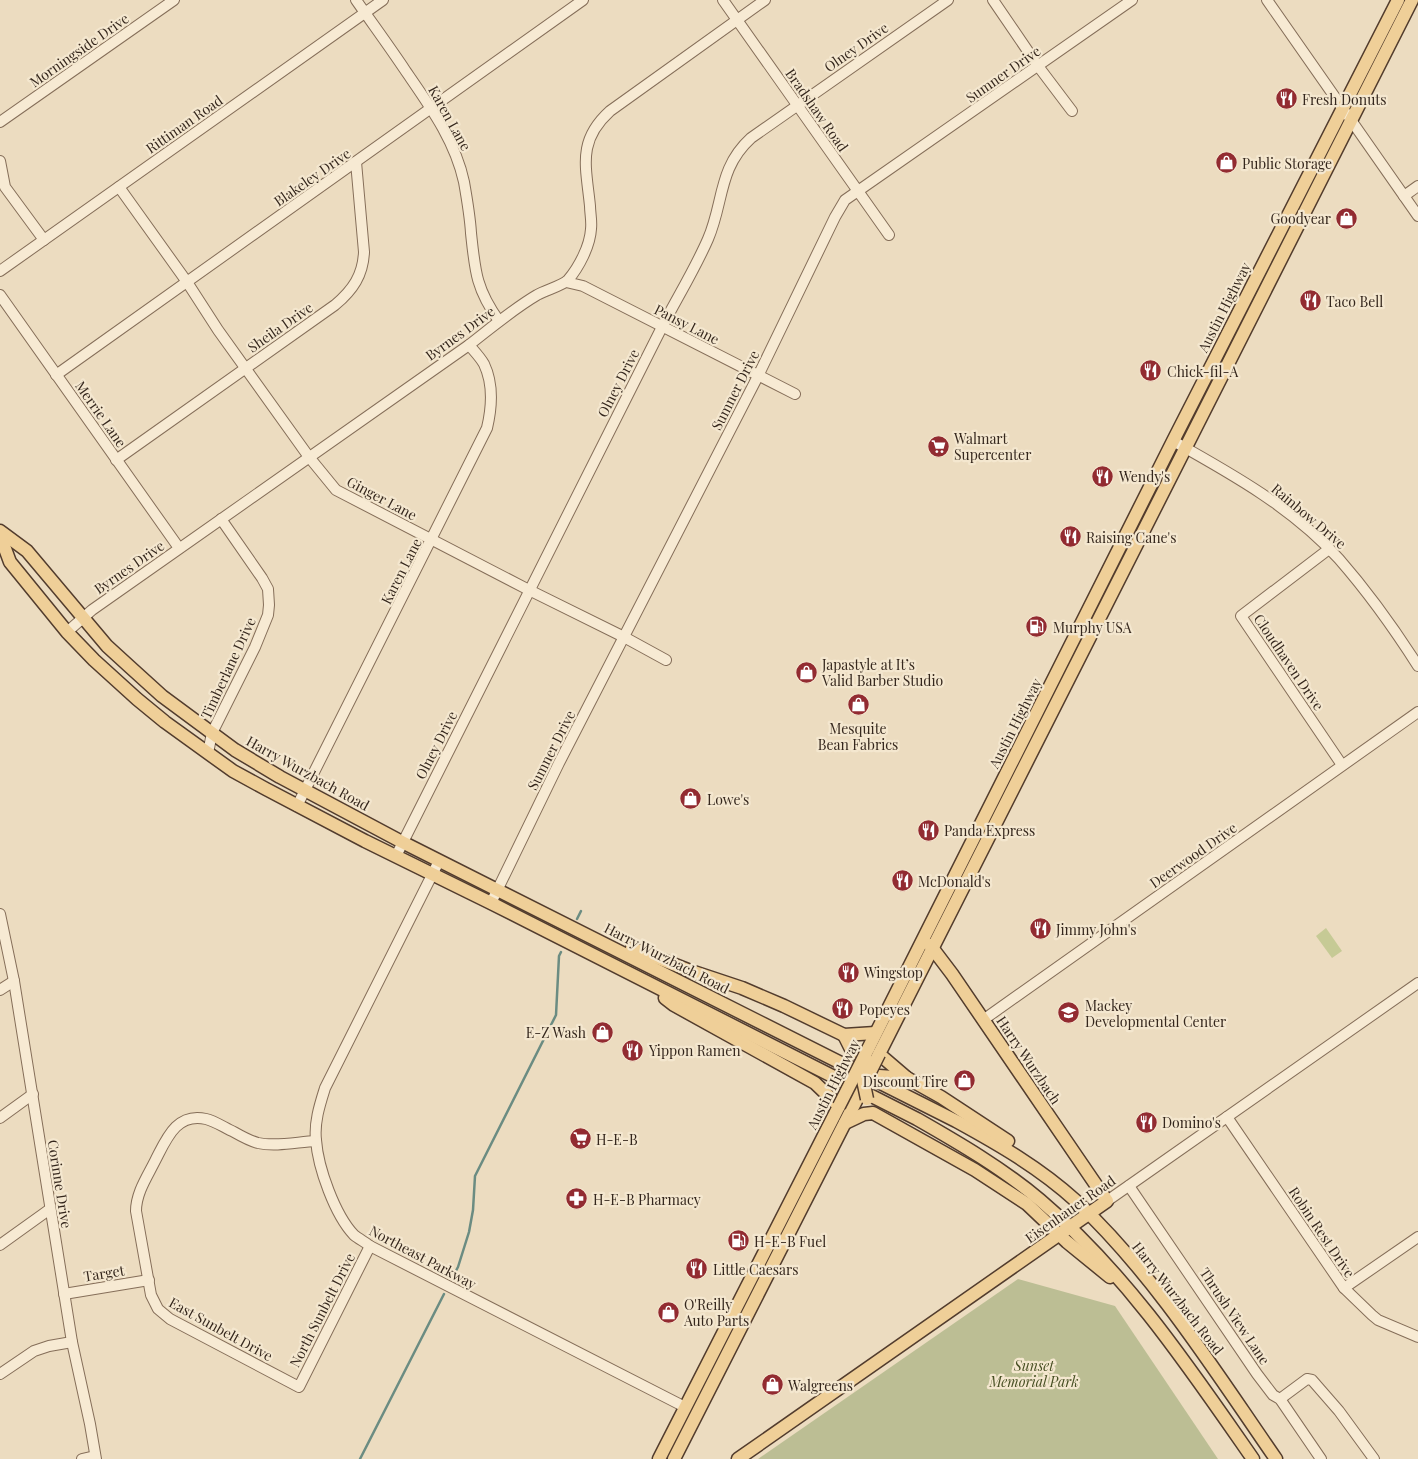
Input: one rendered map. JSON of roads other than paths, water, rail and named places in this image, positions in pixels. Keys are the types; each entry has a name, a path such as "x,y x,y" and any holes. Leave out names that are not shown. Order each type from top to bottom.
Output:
{"main road":[{"name":"Austin Highway","path":"674,1459 845,1123 863,1074 875,1033 1173,441 1398,0"},
{"name":"Austin Highway","path":"659,1459 839,1106 863,1074 896,1022 934,949 1412,0"},
{"name":"Harry Wurzbach Road","path":"0,531 27,552 107,646 162,696 235,750 280,777 439,861 600,941 680,974 1002,1146 1036,1169 1075,1200 1148,1279 1190,1335 1276,1459"},
{"path":"0,535 10,562 67,632 94,660 165,722 240,775 297,806 917,1119 949,1137 1019,1184 1070,1227 1127,1288 1163,1334 1253,1459"},
{"name":"Harry Wurzbach","path":"923,938 934,949 1107,1201"},
{"path":"605,960 614,956 652,975 680,974 759,995 844,1035 875,1033"},
{"path":"646,981 674,1005 815,1082 839,1106"},
{"path":"844,1035 863,1074 867,1099 874,1113"},
{"path":"815,1082 839,1083 863,1074 907,1078 941,1097 1019,1148 1036,1169"},
{"path":"863,1074 907,1078"},
{"path":"845,1123 864,1114 874,1113 939,1148 1027,1204 1098,1268 1127,1288"},
{"path":"811,1189 804,1190 802,1186 822,1148 822,1139"},
{"name":"Eisenhauer Road","path":"738,1459 1107,1201"}],"street":[{"name":"Morningside Drive","path":"0,122 174,0"},
{"name":"Karen Lane","path":"356,0 431,108 451,142 462,170 475,273 483,295 498,321"},
{"name":"Rittiman Road","path":"0,271 383,0"},
{"name":"Blakeley Drive","path":"56,375 583,0"},
{"name":"Bradshaw Road","path":"723,0 889,235"},
{"path":"566,282 586,251 590,239 591,226 586,155 588,142 593,130 610,110 765,0"},
{"name":"Olney Drive","path":"396,856 662,327 708,240 727,171 734,157 751,138 948,0"},
{"path":"993,0 1072,112"},
{"name":"Sumner Drive","path":"492,903 497,889 559,763 758,376 835,217 846,200 1132,0"},
{"path":"1267,0 1418,216"},
{"path":"0,161 5,187 44,240"},
{"name":"Sheila Drive","path":"116,460 335,305 355,285 363,265 364,252 356,162"},
{"path":"1404,196 1418,186"},
{"name":"Ginger Lane","path":"119,187 218,330 309,457 336,490 666,660"},
{"name":"Byrnes Drive","path":"67,632 92,610 469,345 498,321 536,295 566,282"},
{"name":"Pansy Lane","path":"566,282 583,286 795,394"},
{"name":"Merrie Lane","path":"0,295 179,548"},
{"name":"Karen Lane","path":"297,806 484,436 491,413 491,390 484,365 469,345"},
{"name":"Rainbow Drive","path":"1173,441 1266,496 1304,526 1329,549 1361,586 1418,666"},
{"name":"Timberlane Drive","path":"208,753 212,733 255,647 268,615 269,605 268,588 221,519"},
{"name":"Cloudhaven Drive","path":"1329,549 1241,616 1342,765"},
{"name":"Deerwood Drive","path":"983,1020 1418,712"},
{"name":"Northeast Parkway","path":"439,861 325,1088 318,1115 316,1141 326,1186 339,1212 355,1236 370,1246 685,1407"},
{"name":"Corinne Drive","path":"0,914 14,981 72,1342 96,1458"},
{"path":"0,990 14,981"},
{"name":"Eisenhauer Road","path":"1107,1201 1418,983"},
{"path":"0,1118 33,1094"},
{"name":"Robin Rest Drive","path":"1227,1117 1344,1288 1372,1316 1418,1337"},
{"name":"East Sunbelt Drive","path":"299,1388 166,1317 158,1309 152,1295 136,1203 138,1195 173,1129 179,1123 190,1119 206,1119 259,1143 274,1144 316,1141"},
{"name":"Thrush View Lane","path":"1129,1186 1257,1374 1273,1395 1280,1399 1321,1459"},
{"path":"0,1245 50,1210"},
{"path":"1344,1288 1418,1237"},
{"name":"North Sunbelt Drive","path":"299,1388 370,1246"},
{"name":"Target","path":"64,1294 149,1280"},
{"path":"0,1374 34,1351 48,1346 72,1342"},
{"path":"1280,1399 1307,1379 1312,1380 1339,1411 1374,1459"},
{"path":"82,1459 96,1458"}],"waterway":[{"path":"577,919 581,911"},
{"path":"452,1278 458,1267 469,1232 473,1210 475,1176 556,1015 559,956 561,952"},
{"path":"360,1459 444,1294"}],"place":[{"name":"Fresh Donuts","path":"1286,99"},
{"name":"Public Storage","path":"1226,163"},
{"name":"Goodyear","path":"1347,218"},
{"name":"Taco Bell","path":"1310,301"},
{"name":"Chick-fil-A","path":"1151,371"},
{"name":"Walmart Supercenter","path":"938,446"},
{"name":"Wendy's","path":"1103,476"},
{"name":"Raising Cane's","path":"1070,537"},
{"name":"Murphy USA","path":"1037,627"},
{"name":"Japastyle at It’s Valid Barber Studio","path":"806,672"},
{"name":"Mesquite Bean Fabrics","path":"858,705"},
{"name":"Lowe's","path":"691,799"},
{"name":"Panda Express","path":"928,830"},
{"name":"McDonald's","path":"902,881"},
{"name":"Jimmy John's","path":"1040,929"},
{"name":"Wingstop","path":"848,972"},
{"name":"Popeyes","path":"843,1009"},
{"name":"Mackey Developmental Center","path":"1069,1013"},
{"name":"E-Z Wash","path":"602,1032"},
{"name":"Yippon Ramen","path":"633,1050"},
{"name":"Discount Tire","path":"964,1081"},
{"name":"Domino's","path":"1146,1122"},
{"name":"H-E-B","path":"580,1139"},
{"name":"H-E-B Pharmacy","path":"577,1199"},
{"name":"H-E-B Fuel","path":"738,1241"},
{"name":"Little Caesars","path":"697,1269"},
{"name":"O'Reilly Auto Parts","path":"668,1312"},
{"name":"Walgreens","path":"772,1385"}],"park label":[{"name":"Sunset Memorial Park","path":"1034,1374"}]}
